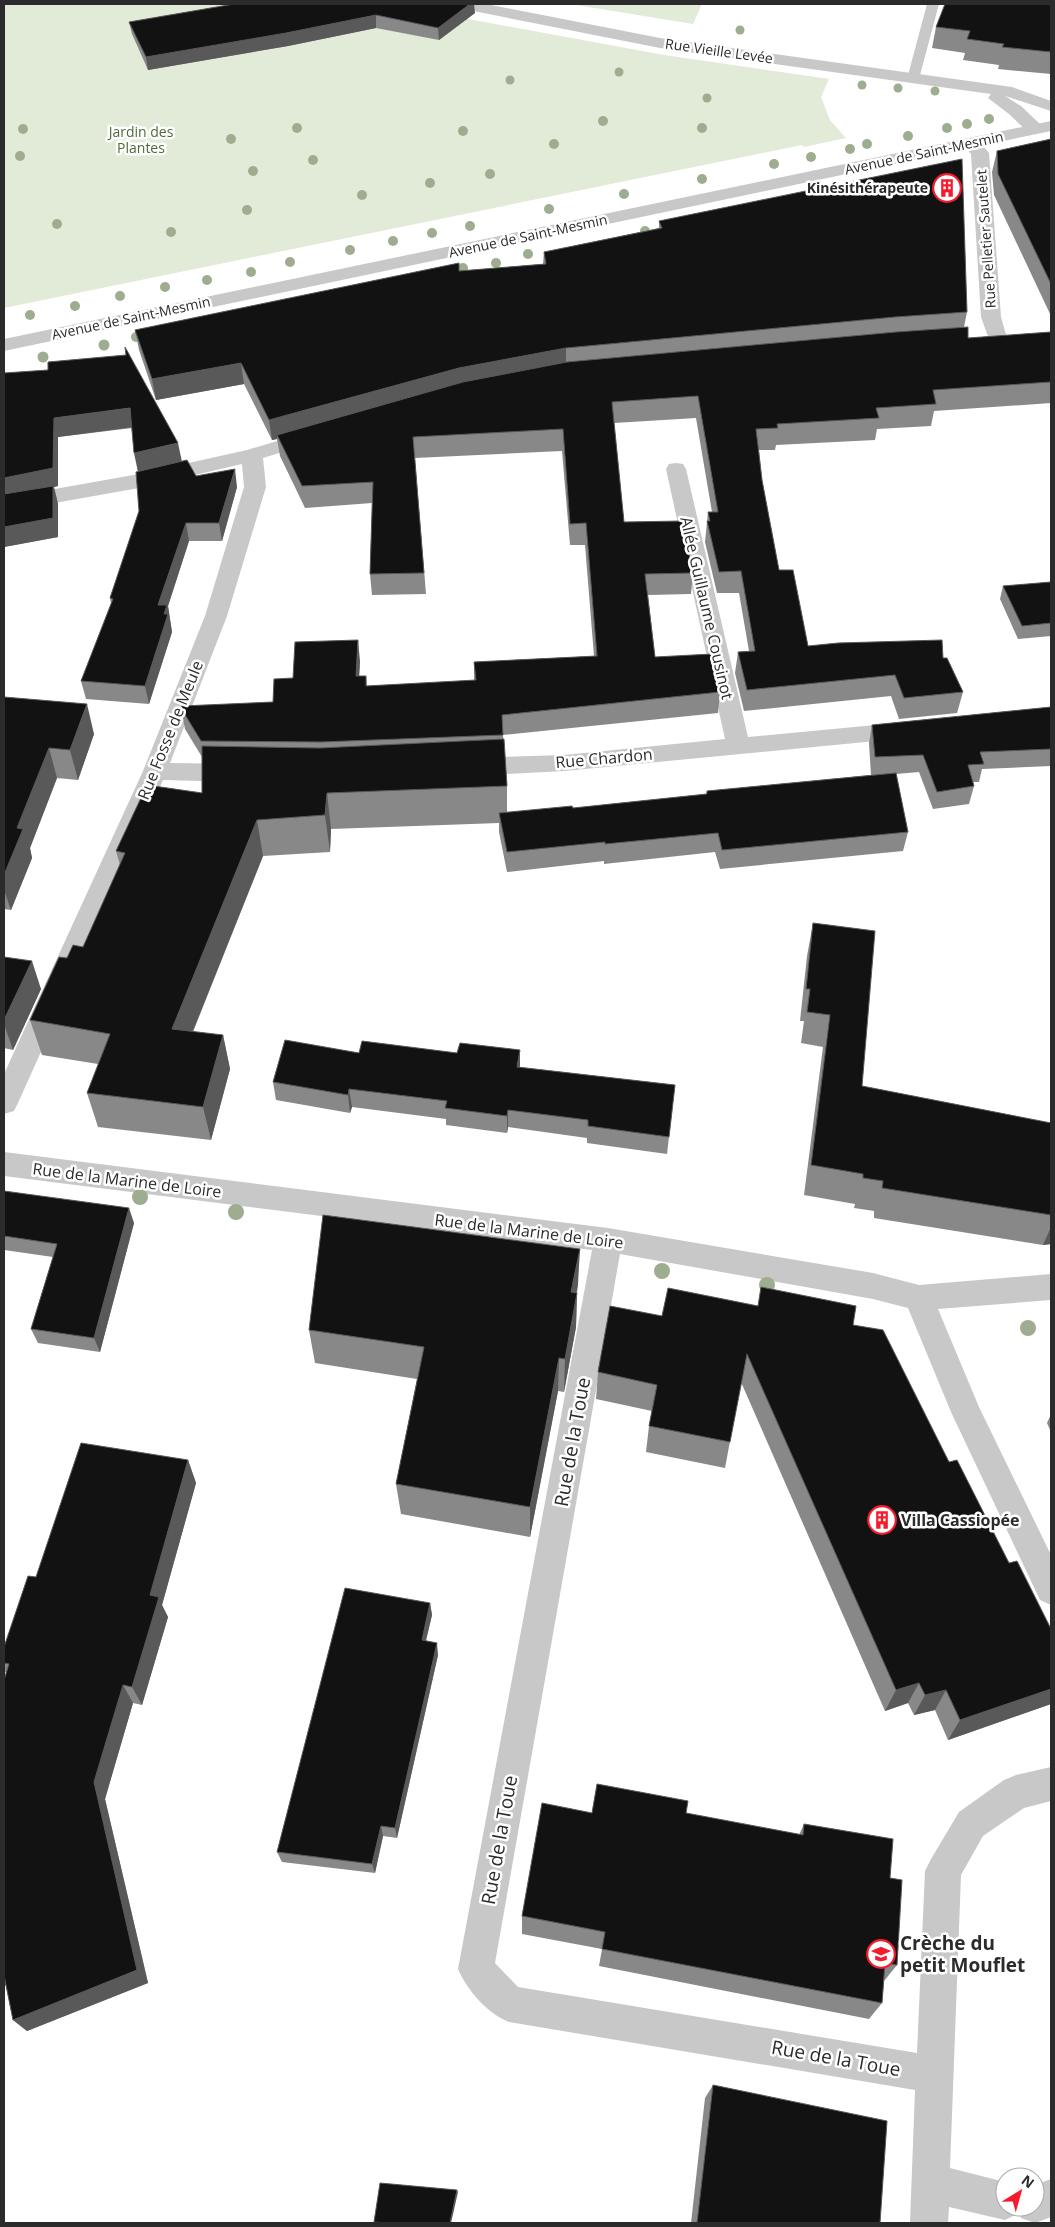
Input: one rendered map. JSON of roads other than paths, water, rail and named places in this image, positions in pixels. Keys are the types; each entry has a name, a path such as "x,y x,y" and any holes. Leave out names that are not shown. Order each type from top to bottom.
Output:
{"street":[{"name":"Rue Vieille Levée","path":"463,4 660,43 1012,92 1051,106"},
{"path":"977,87 1043,128"},
{"name":"Avenue de Saint-Mesmin","path":"4,345 1043,128"},
{"name":"Rue Pelletier Sautelet","path":"971,143 980,153 991,318 997,338"},
{"path":"4,505 139,481 252,455 330,432"},
{"name":"Rue Fosse de Meule","path":"4,1103 155,771 216,616 255,487 252,455"},
{"name":"Allée Guillaume Cousinot","path":"676,469 738,746"},
{"name":"Rue Chardon","path":"444,768 564,763 930,728"},
{"path":"155,771 265,773"},
{"name":"Rue de la Marine de Loire","path":"4,1164 608,1240 874,1286 919,1298 1051,1287"},
{"name":"Rue de la Toue","path":"608,1240 476,1969 510,2004 934,2075"},
{"path":"919,1298 966,1412 1051,1590"},
{"path":"929,2223 943,1871 971,1824 1016,1792 1051,1784"},
{"path":"930,2182 995,2198"}],"lane":[{"path":"913,79 933,4"}],"place":[{"name":"Kinésithérapeute","path":"947,188"},
{"name":"Villa Cassiopée","path":"882,1520"},
{"name":"Crèche du petit Mouflet","path":"881,1954"}],"park label":[{"name":"Jardin des Plantes","path":"141,140"}]}
